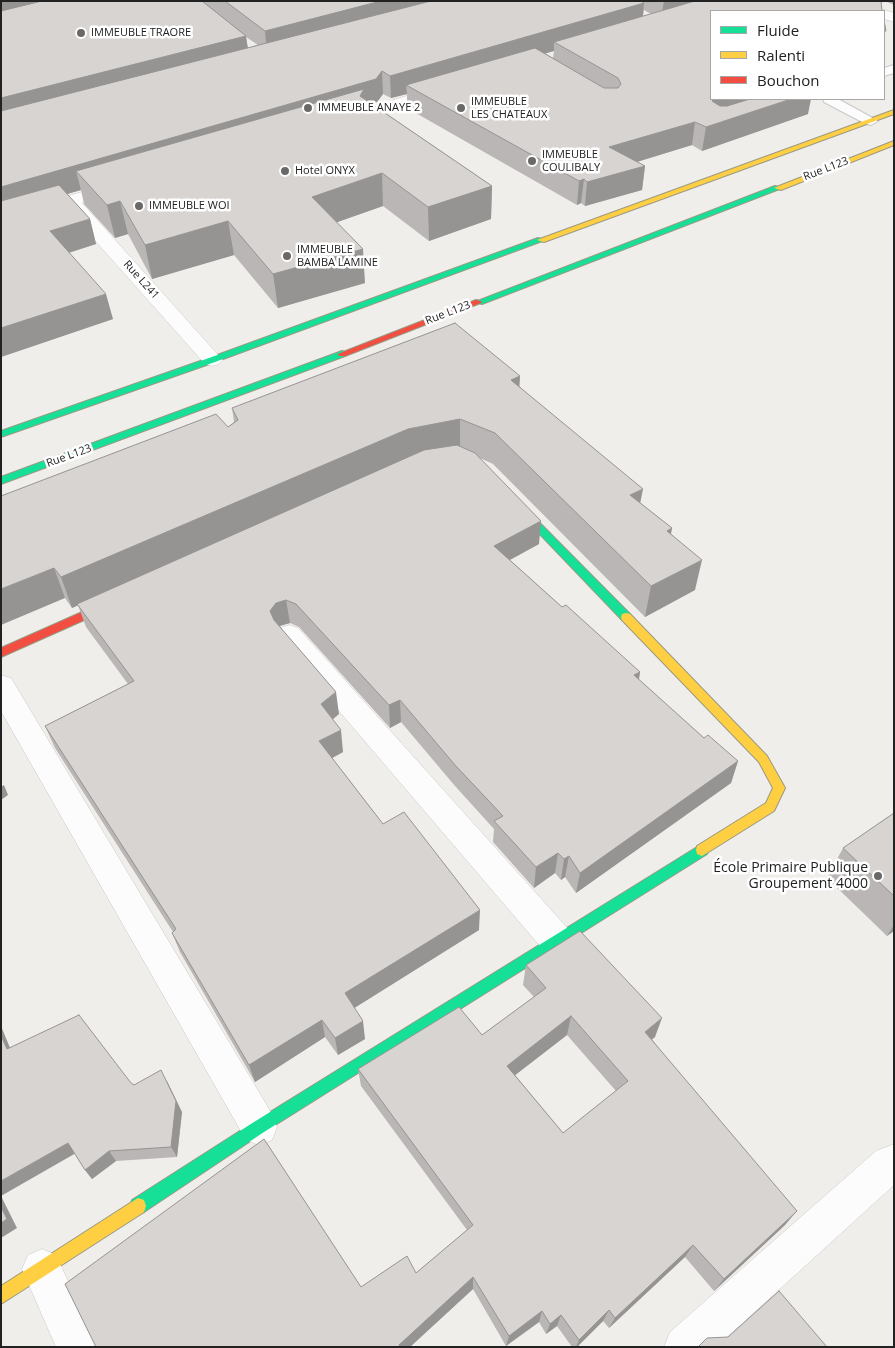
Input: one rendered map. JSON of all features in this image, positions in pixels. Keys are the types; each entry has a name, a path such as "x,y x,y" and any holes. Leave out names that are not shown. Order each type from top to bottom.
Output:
{"main road":[{"path":"1,434 212,360 894,112"},
{"name":"Rue L123","path":"1,481 243,392 894,143"},
{"path":"1,1296 259,1127 558,942 770,807 779,788 764,759 504,492"},
{"path":"1,653 128,596"}],"street":[{"path":"327,125 460,85"},
{"path":"1,220 136,181"},
{"name":"Rue L241","path":"70,201 212,360"},
{"path":"288,635 558,942"},
{"path":"1,686 259,1127"},
{"path":"685,1347 889,1164 894,1163"},
{"path":"42,1269 77,1347"}],"lane":[{"path":"831,100 871,121"}],"building":[{"path":"42,1 202,1 246,36 1,98 1,11"},
{"path":"225,1 381,1 265,31"},
{"path":"431,1 641,1 644,3 390,76 382,71 376,79 1,187 1,111"},
{"path":"695,1 881,1 882,10 710,10 710,100 713,100 720,106 727,106 747,100 788,100 706,127 695,122 609,147 645,166 587,182 584,179 579,181 406,85 535,48 604,88 618,88 621,84 618,78 554,42"},
{"path":"364,89 360,96 492,186 428,207 382,173 312,197 363,249 273,274 228,221 145,245 120,201 107,205 76,171"},
{"path":"59,185 90,219 50,231 106,294 1,328 1,201"},
{"path":"455,323 520,376 511,380 643,489 630,495 672,528 667,531 702,560 651,586 495,433 460,419 408,429 61,577 54,568 1,589 1,496 216,414 228,427 238,420 232,408"},
{"path":"457,445 475,453 541,521 494,546 562,607 566,605 640,672 634,675 704,738 708,735 738,761 580,873 569,856 564,859 558,853 536,867 494,821 503,816 455,765 400,700 389,705 296,604 286,600 276,603 270,611 274,620 336,692 321,704 341,730 319,741 383,824 404,812 480,910 345,993 363,1021 335,1038 322,1020 249,1065 172,933 176,929 45,726 134,681 77,604 424,450"},
{"name":"École Primaire Publique Groupement 4000","path":"894,813 894,896 843,848"},
{"path":"580,931 662,1018 645,1032 797,1211 724,1279 693,1245 615,1318 609,1310 579,1340 561,1315 550,1324 542,1311 509,1336 473,1277 399,1345 400,1347 96,1347 65,1284 264,1139 361,1287 407,1256 416,1273 473,1225 358,1069 459,1007 482,1035 546,988 526,965","holes":["571,1016 628,1081 563,1133 507,1066"]},
{"path":"79,1015 131,1083 134,1085 161,1070 176,1101 171,1147 109,1151 85,1170 68,1143 1,1181 1,1036 7,1049"},
{"path":"1,1207 7,1219 1,1223"},
{"path":"779,1291 827,1347 698,1347 707,1338 728,1337"}],"traffic: fast":[{"path":"479,302 778,188"},
{"path":"1,434 212,360 541,240"},
{"path":"1,481 342,354"},
{"path":"515,503 626,617"},
{"path":"138,1206 259,1127 702,850"}],"traffic: slow":[{"path":"541,240 894,112"},
{"path":"778,188 894,143"},
{"path":"626,617 763,759 779,788 770,807 702,850"},
{"path":"1,1296 138,1206"}],"traffic: jam":[{"path":"342,354 479,302"},
{"path":"1,653 116,601"}],"place":[{"name":"IMMEUBLE TRAORE","path":"81,33"},
{"name":"IMMEUBLE ANAYE 2","path":"308,108"},
{"name":"IMMEUBLE LES CHATEAUX","path":"461,108"},
{"name":"IMMEUBLE COULIBALY","path":"532,161"},
{"name":"Hotel ONYX","path":"285,171"},
{"name":"IMMEUBLE WOI","path":"139,206"},
{"name":"IMMEUBLE BAMBA LAMINE","path":"287,256"},
{"name":"École Primaire Publique Groupement 4000","path":"878,876"}]}
